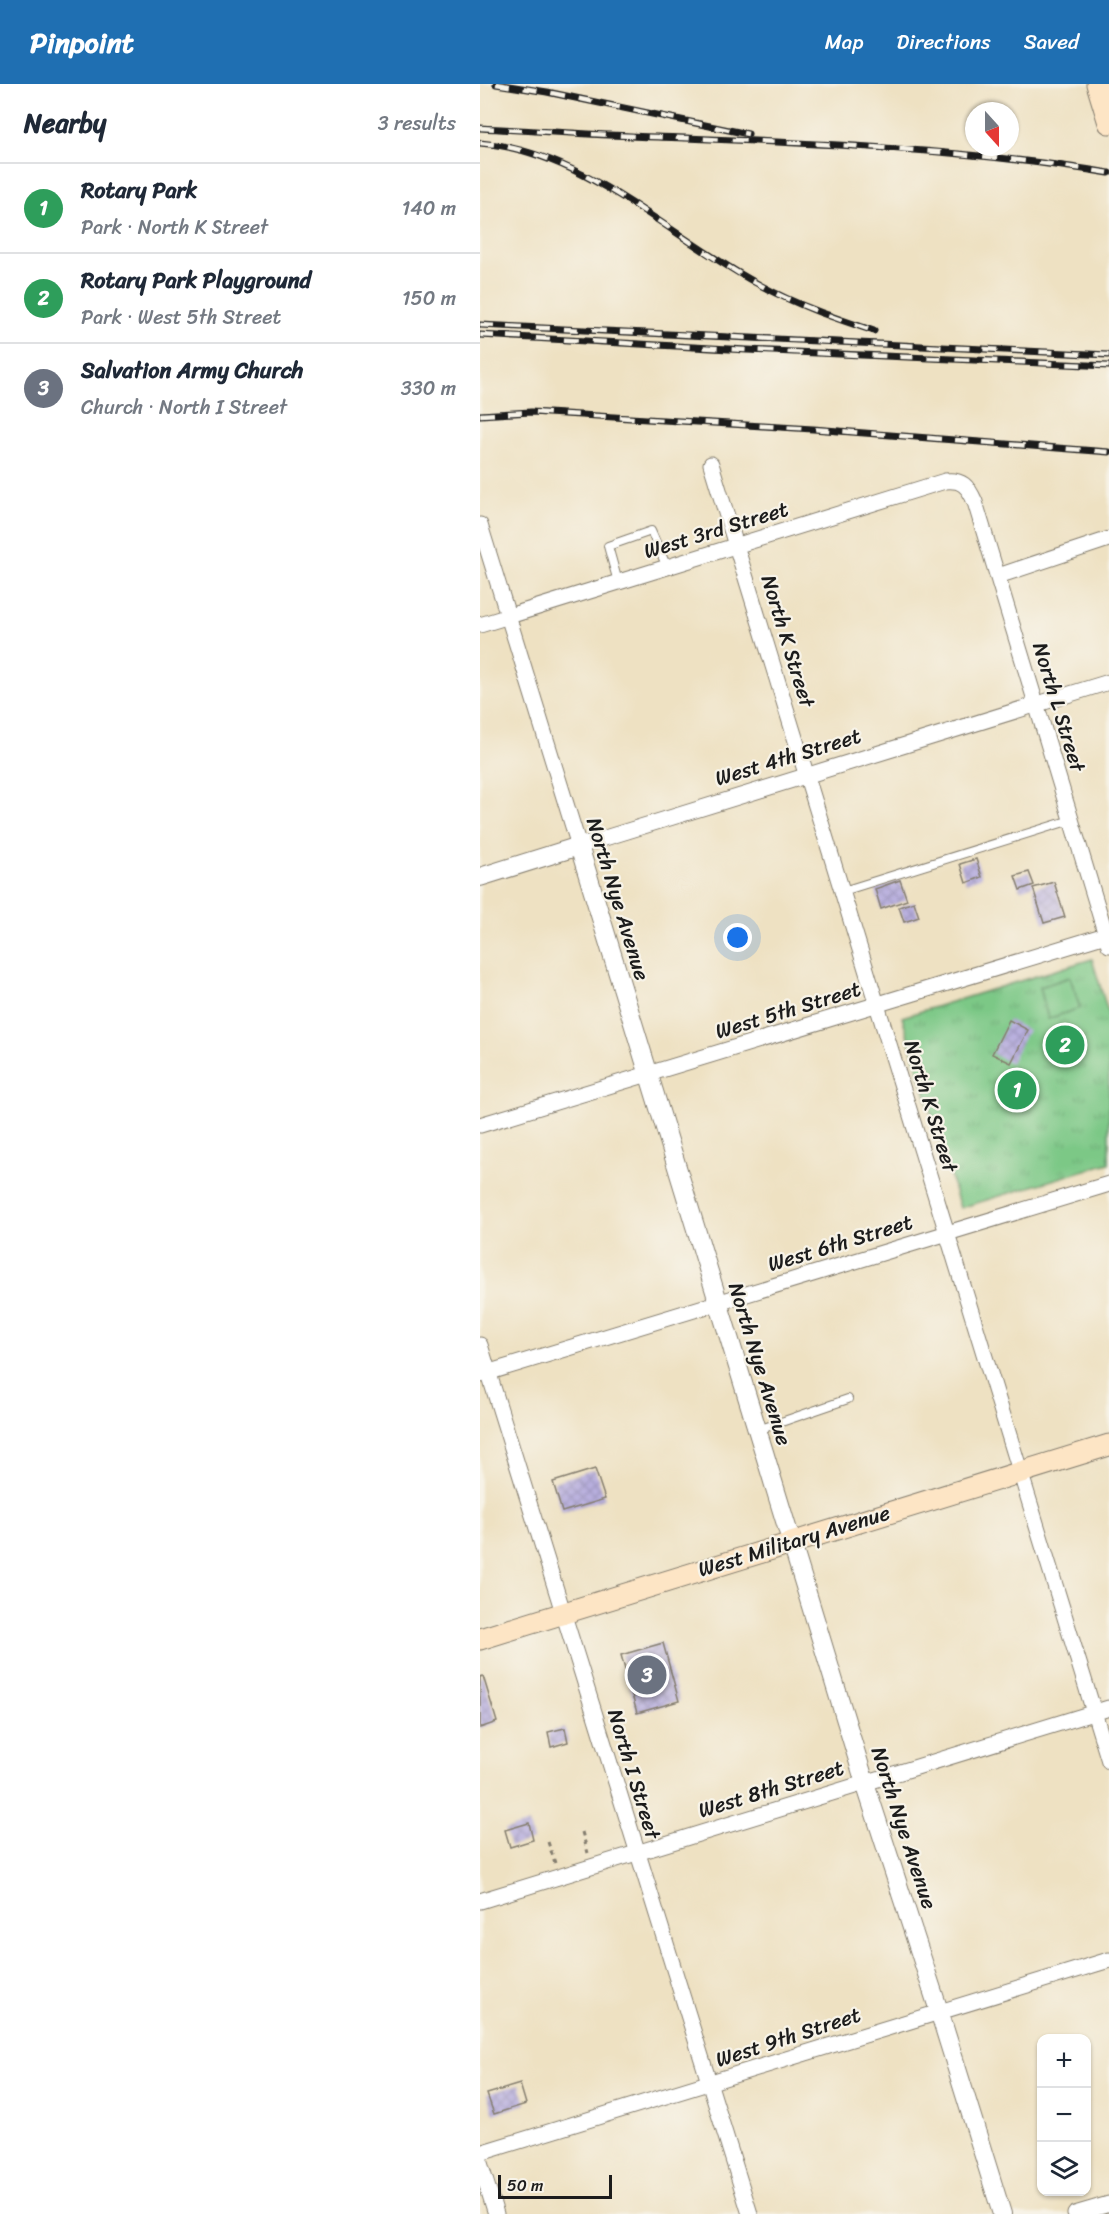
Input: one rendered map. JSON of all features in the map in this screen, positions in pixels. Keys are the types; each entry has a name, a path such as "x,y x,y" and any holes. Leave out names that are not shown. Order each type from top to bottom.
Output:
{"main road":[{"path":"1096,84 1109,123"},
{"name":"West Military Avenue","path":"480,1639 1109,1445"}],"street":[{"name":"North K Street","path":"711,464 1019,1472 1102,1710 1109,1761"},
{"name":"West 3rd Street","path":"480,625 945,481 959,481 965,484"},
{"name":"North L Street","path":"965,484 975,502 1108,938"},
{"name":"North Nye Avenue","path":"480,525 865,1783 1002,2214"},
{"path":"998,576 1109,538"},
{"name":"West 4th Street","path":"480,877 1109,682"},
{"name":"West 5th Street","path":"480,1125 1108,938"},
{"name":"West 6th Street","path":"484,1373 1109,1184"},
{"name":"North I Street","path":"480,1345 484,1373 750,2214"},
{"name":"West 8th Street","path":"480,1901 1102,1710"},
{"name":"West 9th Street","path":"480,2153 1109,1960"},
{"path":"480,2163 496,2214"},
{"path":"1075,2214 1109,2204"}],"lane":[{"path":"618,582 608,546 651,531 667,567"},
{"path":"843,891 1071,820"},
{"path":"757,1430 848,1400"}],"path":[{"path":"582,1832 589,1857"},
{"path":"548,1842 556,1868"}],"green space":[{"path":"1092,959 1109,1015 1109,1163 960,1208 902,1017"},
{"path":"1070,977 1080,1008 1048,1019 1040,987"}],"building":[{"path":"976,859 982,877 966,883 960,864"},
{"path":"1029,872 1034,885 1020,890 1015,876"},
{"path":"900,880 907,900 881,909 875,889"},
{"path":"1054,882 1065,917 1044,923 1033,888"},
{"path":"914,902 919,917 904,922 899,907"},
{"path":"1009,1020 1028,1030 1011,1063 992,1054"},
{"path":"595,1469 605,1499 562,1512 553,1482"},
{"path":"663,1643 679,1701 637,1713 621,1655"},
{"path":"483,1676 497,1722 480,1728 480,1677"},
{"path":"565,1728 568,1742 551,1747 548,1732"},
{"path":"529,1823 533,1840 510,1847 505,1830"},
{"path":"520,2084 526,2104 494,2114 487,2094"}],"railway":[{"path":"496,84 547,92 748,134"},
{"path":"480,128 940,152 1109,173"},
{"path":"480,143 519,149 556,162 626,199 727,266 760,285 802,305 874,331"},
{"path":"480,325 1109,355"},
{"path":"480,335 747,350 1109,366"},
{"path":"480,415 531,412 813,429 1109,452"}],"place":[{"name":"Rotary Park Playground","path":"1065,1045"},
{"name":"Rotary Park","path":"1017,1090"},
{"name":"Salvation Army Church","path":"647,1675"}]}
